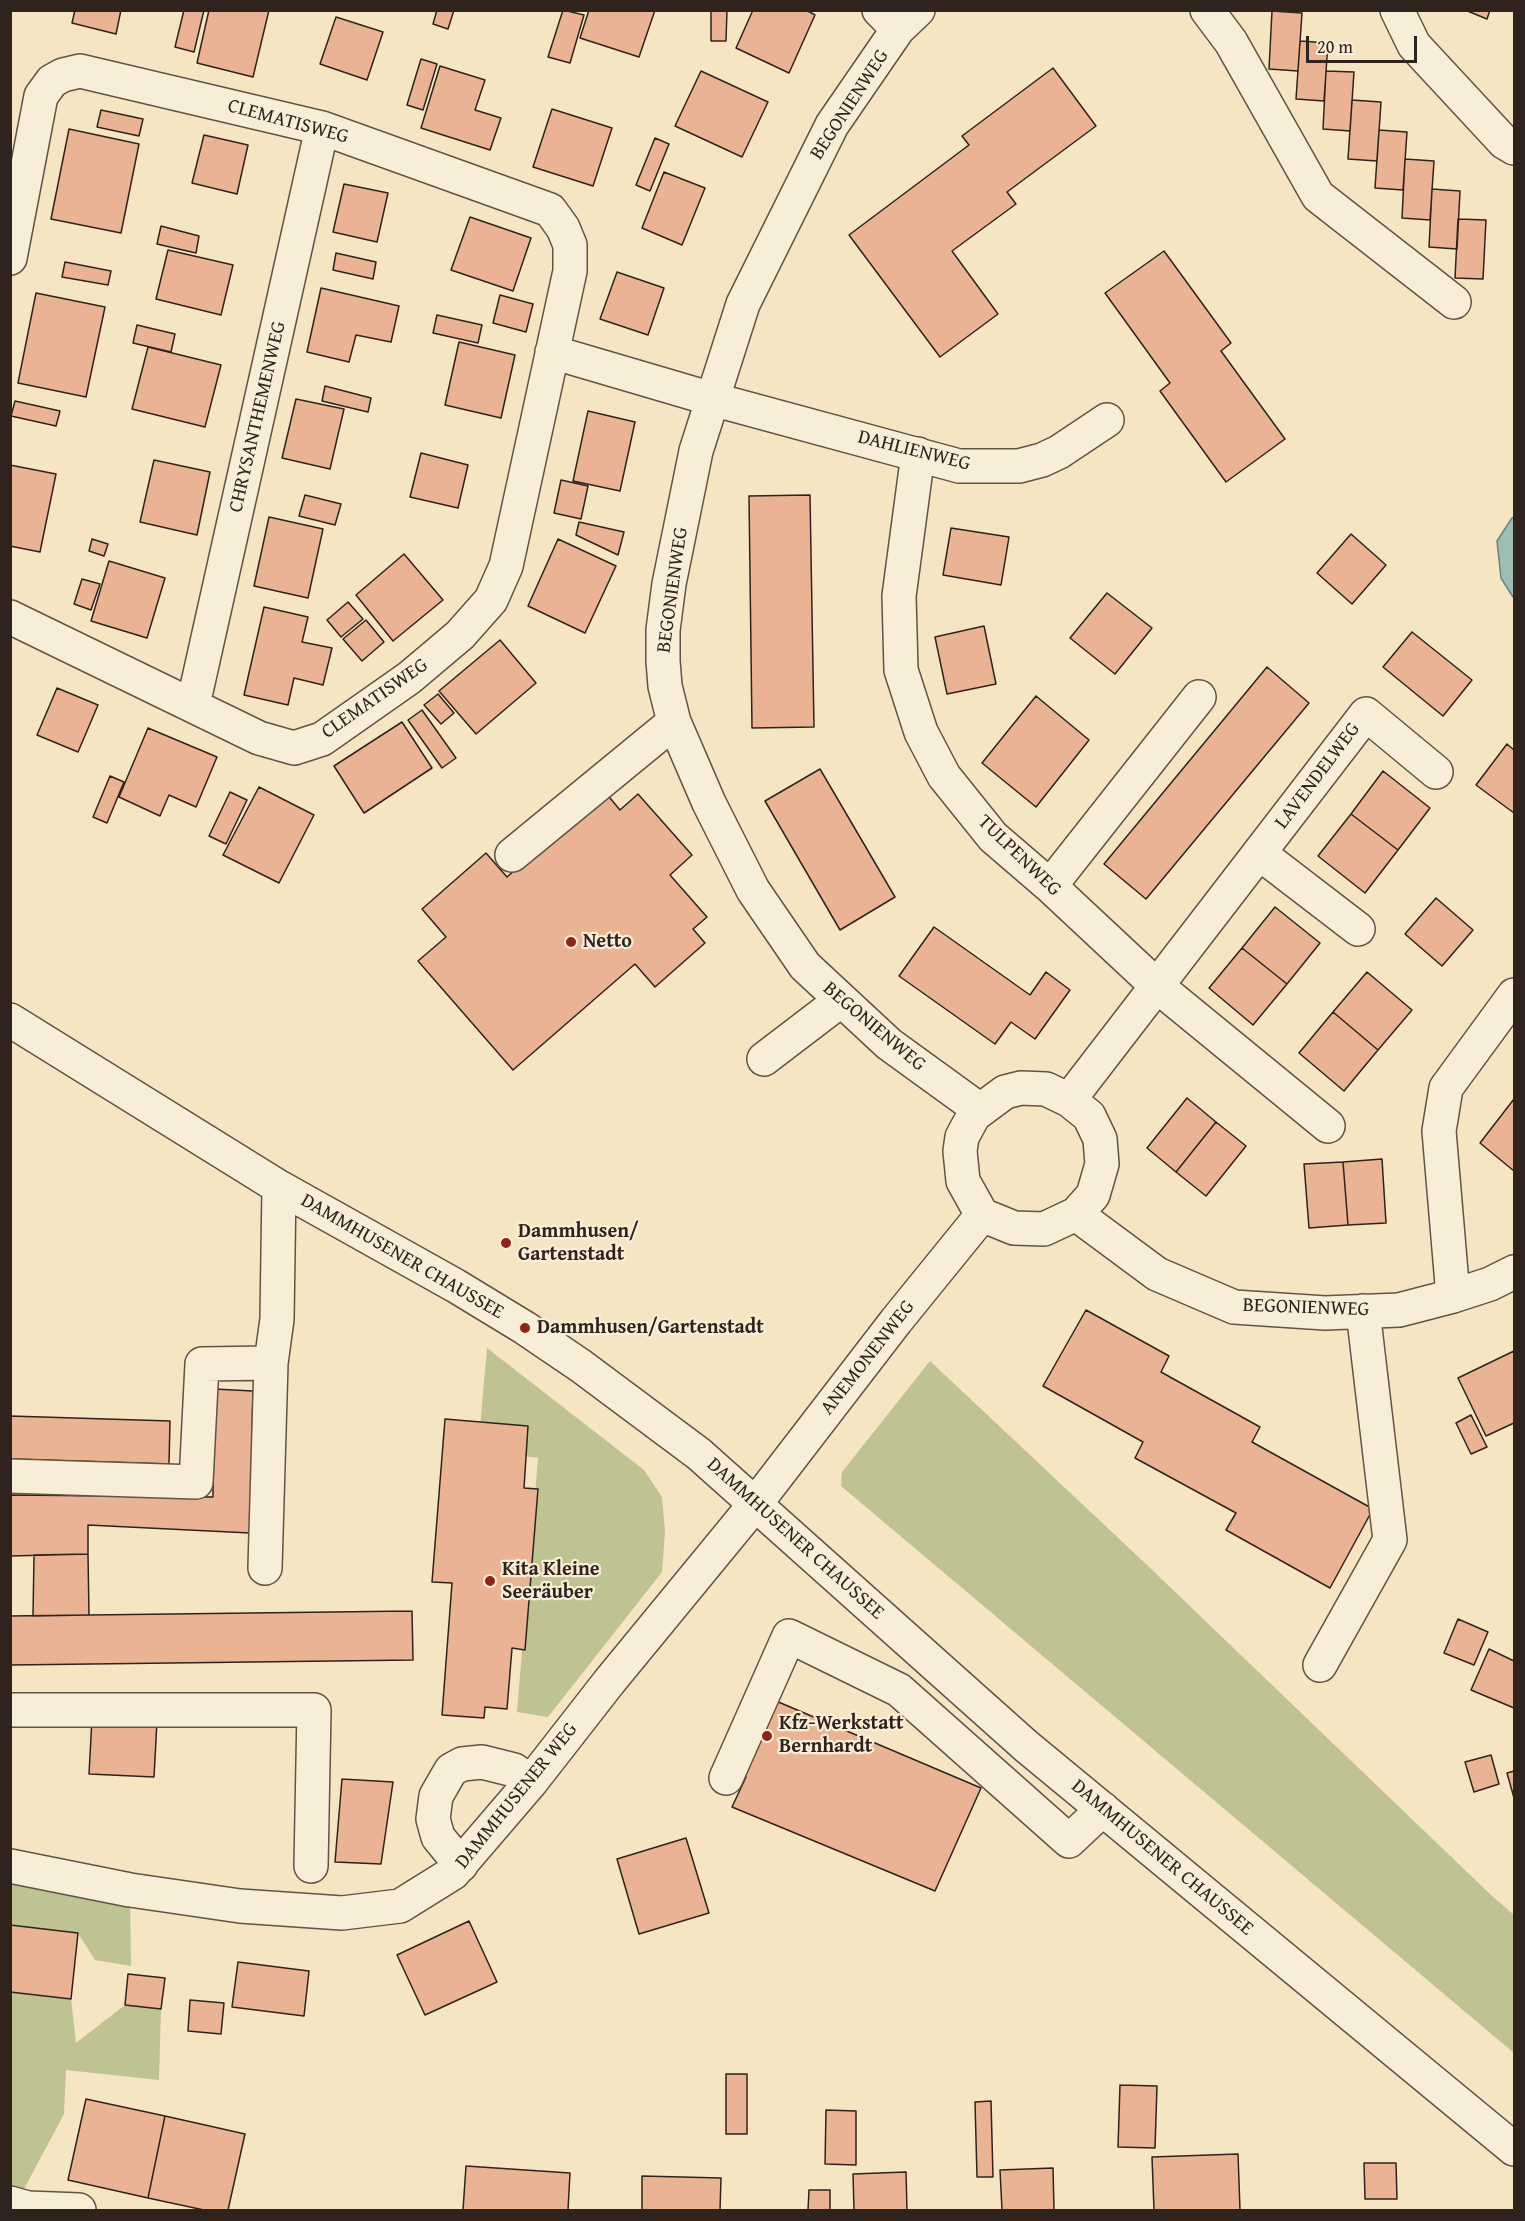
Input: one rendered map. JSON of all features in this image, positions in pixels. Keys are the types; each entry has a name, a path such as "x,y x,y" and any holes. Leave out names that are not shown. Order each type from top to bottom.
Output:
{"street":[{"path":"1207,10 1231,42 1318,196 1454,302"},
{"path":"1397,10 1414,45 1504,142 1515,148"},
{"name":"BEGONIENWEG","path":"898,17 832,125 743,304 696,451 669,584 663,630 665,686 674,722 709,803 753,890 805,966 889,1044 980,1110"},
{"name":"CLEMATISWEG","path":"10,258 41,96 52,81 63,75 80,71 322,128 550,210 563,228 570,245 570,271 506,566 491,600 460,635 409,678 322,739 294,748 259,738 10,617"},
{"name":"CHRYSANTHEMENWEG","path":"193,705 322,128"},
{"path":"552,352 712,399"},
{"name":"DAHLIENWEG","path":"712,399 959,466 1019,466 1042,460 1059,452 1107,420"},
{"name":"TULPENWEG","path":"918,454 899,596 901,670 921,732 944,776 993,837 1050,886 1157,986"},
{"path":"1050,886 1199,697"},
{"name":"LAVENDELWEG","path":"1069,1100 1366,714 1436,772"},
{"path":"512,855 674,722"},
{"path":"1259,853 1358,929"},
{"path":"1157,986 1328,1126"},
{"path":"1453,1296 1439,1131 1446,1088 1515,995"},
{"path":"764,1059 840,1000"},
{"name":"DAMMHUSENER CHAUSSEE","path":"10,1020 279,1187 456,1286 525,1328 581,1366 690,1447 756,1503 1026,1746 1515,2149"},
{"path":"1021,1088 1046,1089 1069,1100 1089,1116 1100,1139 1102,1164 1093,1195 1076,1214 1044,1229 1014,1228 982,1215 963,1181 960,1151 962,1137 974,1115 1005,1092 1021,1088"},
{"path":"265,1569 272,1364 277,1319 279,1187"},
{"name":"BEGONIENWEG","path":"1076,1214 1158,1274 1234,1307 1325,1313 1398,1310 1490,1284 1515,1272"},
{"name":"ANEMONENWEG","path":"756,1503 896,1321 982,1215"},
{"path":"1320,1665 1390,1540 1363,1311"},
{"path":"10,1476 196,1482 202,1364 272,1364"},
{"name":"DAMMHUSENER WEG","path":"10,1866 130,1890 240,1906 342,1913 400,1906 453,1873 461,1864 531,1782 609,1682 756,1503"},
{"path":"726,1778 789,1636 899,1690 1069,1841 1103,1809"},
{"path":"10,1710 314,1710 311,1866"},
{"path":"461,1864 438,1837 433,1819 436,1796 451,1770 462,1764 482,1762 514,1770 531,1782"},
{"path":"10,2203 28,2208 79,2211"}],"green space":[{"path":"487,1348 644,1470 662,1497 665,1532 662,1572 548,1717 517,1712 538,1458 478,1450"},
{"path":"930,1361 1514,1915 1514,2053 841,1486 842,1472"},
{"path":"10,1866 130,1890 131,1966 95,1960 78,1933 11,1925"},
{"path":"11,1992 71,1999 76,2043 125,2005 161,2009 159,2080 66,2070 64,2114 11,2210"}],"water":[{"path":"1514,517 1513,597 1501,578 1497,541"}],"building":[{"path":"75,10 121,10 116,34 72,23"},
{"path":"184,10 204,10 194,52 175,47"},
{"path":"209,10 269,10 253,77 197,63"},
{"path":"437,10 454,10 448,29 433,24"},
{"path":"563,10 584,15 570,63 548,57"},
{"path":"589,10 655,10 639,57 580,38"},
{"path":"711,10 727,10 726,41 711,41"},
{"path":"753,10 806,10 815,15 789,73 736,48"},
{"path":"1465,10 1490,10 1487,19"},
{"path":"1272,11 1302,13 1298,71 1269,69"},
{"path":"336,17 383,32 367,80 320,64"},
{"path":"1300,41 1328,43 1324,101 1296,99"},
{"path":"421,59 437,64 423,110 407,105"},
{"path":"440,66 485,80 475,110 501,118 490,150 421,128"},
{"path":"1053,68 1096,126 1007,192 1016,204 952,251 998,314 940,357 849,235 969,145 962,136"},
{"path":"701,71 768,102 742,157 675,126"},
{"path":"1326,71 1354,72 1350,131 1323,129"},
{"path":"1352,100 1381,102 1377,161 1348,159"},
{"path":"552,109 612,128 593,186 533,167"},
{"path":"101,110 143,119 139,136 97,127"},
{"path":"69,129 139,144 121,233 51,219"},
{"path":"1379,130 1407,132 1403,190 1375,188"},
{"path":"204,135 248,145 237,194 192,183"},
{"path":"655,138 669,144 650,191 636,185"},
{"path":"1405,159 1434,161 1430,220 1402,218"},
{"path":"664,172 705,188 682,245 642,228"},
{"path":"344,184 388,193 377,242 333,232"},
{"path":"1432,189 1460,191 1457,249 1429,247"},
{"path":"470,217 531,238 513,291 451,270"},
{"path":"1458,219 1486,220 1483,279 1455,278"},
{"path":"161,226 199,236 196,253 157,244"},
{"path":"168,250 233,265 221,315 156,299"},
{"path":"1164,251 1231,343 1221,351 1285,439 1226,482 1160,391 1170,383 1105,293"},
{"path":"336,253 376,262 373,279 333,270"},
{"path":"65,262 111,271 108,285 62,277"},
{"path":"617,272 664,288 648,335 600,319"},
{"path":"321,288 399,306 391,342 356,335 349,362 307,352"},
{"path":"36,293 105,307 86,397 18,383"},
{"path":"500,295 533,304 526,332 493,323"},
{"path":"437,315 482,325 478,343 433,333"},
{"path":"137,325 175,334 171,352 133,343"},
{"path":"459,342 515,355 501,418 445,405"},
{"path":"148,347 221,365 205,427 132,409"},
{"path":"325,386 371,398 368,412 322,401"},
{"path":"296,399 344,409 330,469 282,458"},
{"path":"15,401 60,411 56,426 11,416"},
{"path":"588,411 635,422 620,491 573,481"},
{"path":"421,453 468,465 458,508 410,497"},
{"path":"154,460 210,472 197,535 140,522"},
{"path":"10,465 56,474 40,552 10,546"},
{"path":"561,480 588,486 581,519 554,513"},
{"path":"305,495 341,504 335,525 299,516"},
{"path":"810,495 814,727 752,728 749,496"},
{"path":"269,517 323,529 308,598 254,586"},
{"path":"579,522 624,532 618,555 576,535"},
{"path":"951,528 1009,537 1001,585 943,575"},
{"path":"1351,534 1386,565 1352,604 1317,573"},
{"path":"92,539 108,544 104,556 89,551"},
{"path":"558,539 616,566 585,633 528,606"},
{"path":"404,554 443,600 393,641 356,595"},
{"path":"109,561 165,578 147,638 91,621"},
{"path":"82,579 100,584 91,610 74,604"},
{"path":"1107,593 1152,628 1115,674 1070,638"},
{"path":"348,602 363,619 341,637 327,620"},
{"path":"264,607 308,617 302,642 332,648 323,685 294,678 288,705 244,695"},
{"path":"366,620 384,642 362,661 343,639"},
{"path":"984,626 996,684 947,694 935,637"},
{"path":"1412,632 1472,680 1443,716 1383,667"},
{"path":"500,640 536,683 476,734 439,691"},
{"path":"1267,667 1309,703 1146,899 1104,864"},
{"path":"57,688 98,705 78,752 37,735"},
{"path":"438,694 454,713 441,724 424,705"},
{"path":"1036,696 1089,740 1036,807 982,763"},
{"path":"422,710 456,758 442,768 408,720"},
{"path":"402,722 432,768 364,813 334,766"},
{"path":"148,728 217,757 196,807 169,795 160,816 119,797"},
{"path":"1507,744 1514,750 1514,813 1476,785"},
{"path":"820,769 895,897 840,930 765,801"},
{"path":"1383,771 1430,808 1398,850 1351,814"},
{"path":"110,776 124,782 107,823 93,817"},
{"path":"259,787 314,815 279,883 223,855"},
{"path":"230,792 247,800 226,844 209,836"},
{"path":"605,792 620,810 638,794 692,855 670,875 707,917 693,929 705,943 655,987 635,964 513,1070 418,961 446,937 422,909 486,853 507,877"},
{"path":"1351,814 1398,850 1365,893 1318,856"},
{"path":"1436,898 1473,930 1442,966 1405,934"},
{"path":"1275,907 1320,943 1287,984 1242,948"},
{"path":"934,927 1030,995 1046,972 1070,990 1035,1039 1011,1022 995,1044 899,976"},
{"path":"1242,948 1287,984 1253,1025 1209,988"},
{"path":"1367,972 1412,1010 1378,1050 1333,1012"},
{"path":"1333,1012 1378,1050 1344,1091 1299,1053"},
{"path":"1187,1098 1216,1122 1176,1172 1147,1148"},
{"path":"1514,1099 1514,1171 1480,1143"},
{"path":"1216,1122 1246,1146 1206,1196 1176,1172"},
{"path":"1382,1159 1386,1223 1348,1225 1343,1162"},
{"path":"1343,1162 1348,1225 1309,1228 1304,1164"},
{"path":"1086,1310 1169,1356 1161,1372 1260,1427 1252,1442 1373,1509 1330,1588 1226,1530 1236,1513 1135,1458 1143,1442 1043,1386"},
{"path":"1514,1351 1514,1423 1486,1436 1458,1378"},
{"path":"214,1389 253,1391 250,1533 88,1525 88,1554 10,1556 10,1495 213,1497"},
{"path":"1471,1415 1487,1447 1471,1454 1456,1423"},
{"path":"10,1416 170,1421 169,1464 10,1459"},
{"path":"445,1419 528,1426 524,1488 538,1489 525,1650 512,1648 507,1709 485,1707 484,1718 442,1715 452,1583 432,1582"},
{"path":"88,1554 89,1615 33,1616 34,1555"},
{"path":"412,1611 413,1660 10,1665 10,1616"},
{"path":"1458,1619 1488,1632 1474,1665 1444,1653"},
{"path":"1489,1649 1514,1661 1514,1708 1471,1690"},
{"path":"769,1698 981,1788 935,1891 732,1807 746,1777 734,1771"},
{"path":"92,1718 157,1721 154,1777 89,1774"},
{"path":"1491,1755 1499,1784 1474,1792 1465,1762"},
{"path":"1514,1771 1514,1798 1507,1773"},
{"path":"342,1779 393,1782 381,1864 335,1862"},
{"path":"686,1838 709,1913 639,1934 617,1859"},
{"path":"469,1921 497,1982 425,2015 397,1955"},
{"path":"10,1925 78,1933 71,1999 10,1992"},
{"path":"238,1962 309,1971 304,2016 232,2007"},
{"path":"128,1974 165,1978 161,2009 125,2005"},
{"path":"190,2000 224,2003 221,2034 188,2031"},
{"path":"726,2074 747,2074 747,2134 726,2134"},
{"path":"1120,2085 1157,2086 1155,2148 1118,2147"},
{"path":"86,2099 165,2116 148,2198 68,2180"},
{"path":"991,2101 993,2177 977,2177 975,2102"},
{"path":"826,2110 856,2111 856,2165 825,2164"},
{"path":"165,2116 245,2134 228,2210 204,2210 148,2198"},
{"path":"1238,2154 1240,2210 1154,2210 1152,2157"},
{"path":"1364,2163 1396,2163 1397,2199 1365,2199"},
{"path":"466,2166 570,2173 568,2210 463,2210"},
{"path":"1053,2168 1054,2210 1002,2210 1000,2170"},
{"path":"906,2172 907,2210 854,2210 853,2174"},
{"path":"642,2176 721,2178 720,2210 642,2210"},
{"path":"809,2190 830,2190 830,2210 808,2210"}],"place":[{"name":"Netto","path":"571,942"},
{"name":"Dammhusen/ Gartenstadt","path":"506,1243"},
{"name":"Dammhusen/Gartenstadt","path":"525,1328"},
{"name":"Kita Kleine Seeräuber","path":"490,1581"},
{"name":"Kfz-Werkstatt Bernhardt","path":"767,1736"}]}
